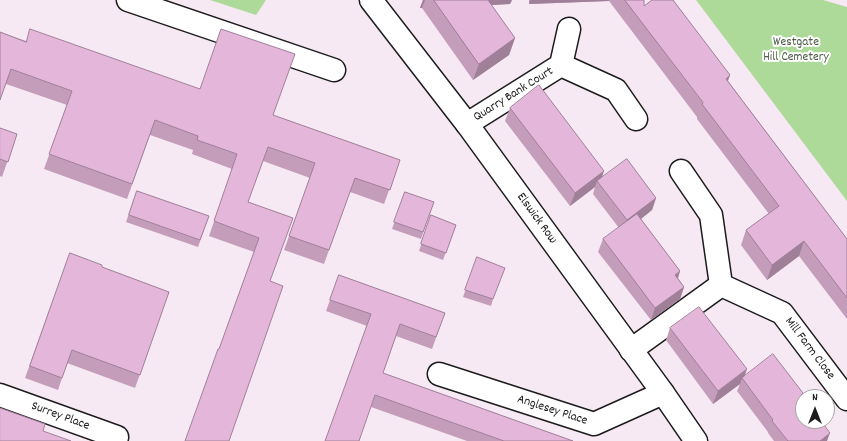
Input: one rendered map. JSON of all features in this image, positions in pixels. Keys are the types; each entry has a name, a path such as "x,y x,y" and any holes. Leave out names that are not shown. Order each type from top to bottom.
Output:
{"street":[{"path":"128,0 334,70"},
{"name":"Elswick Row","path":"372,0 467,124 663,393 696,441"},
{"name":"Quarry Bank Court","path":"467,124 562,65 569,29"},
{"name":"Quarry Bank Court","path":"562,65 616,90 636,119"},
{"path":"631,350 721,285 711,215 681,171"},
{"name":"Mill Farm Close","path":"721,285 782,313 847,399"},
{"name":"Anglesey Place","path":"439,374 594,424 663,393"},
{"name":"Surrey Place","path":"0,395 117,437 116,441"}],"green space":[{"path":"210,0 266,0 256,15"},
{"name":"Westgate Hill Cemetery","path":"696,0 823,0 847,7 847,201"}],"building":[{"path":"434,0 488,0 515,38 479,64"},
{"path":"625,0 644,0 644,6 652,0 673,0 730,75 726,79 847,239 847,298 804,241 772,265 746,230 779,206"},
{"path":"30,29 200,89 221,29 295,54 273,115 400,160 390,190 355,178 329,250 289,236 315,163 268,147 248,202 293,218 270,281 283,286 229,441 185,441 259,238 214,221 237,154 197,140 198,136 155,120 132,184 49,154 72,91 11,69 0,100 0,32 26,42"},
{"path":"539,85 604,171 575,193 510,108"},
{"path":"0,128 17,134 8,162 0,159"},
{"path":"627,159 656,198 627,220 597,181"},
{"path":"137,191 209,216 200,240 129,215"},
{"path":"405,192 434,202 423,232 394,222"},
{"path":"637,214 680,271 675,275 684,287 655,308 603,239"},
{"path":"431,215 456,225 446,253 421,244"},
{"path":"70,253 102,265 102,267 169,292 140,375 72,350 62,378 30,366"},
{"path":"477,257 505,268 493,299 465,290"},
{"path":"339,275 445,313 436,337 400,324 383,373 573,441 504,441 375,395 359,441 325,441 371,314 330,300"},
{"path":"699,307 747,369 718,391 670,328"},
{"path":"773,354 800,389 795,389 795,429 827,429 830,433 820,441 788,441 742,378"},
{"path":"0,408 45,424 43,431 71,441 0,441"}]}
